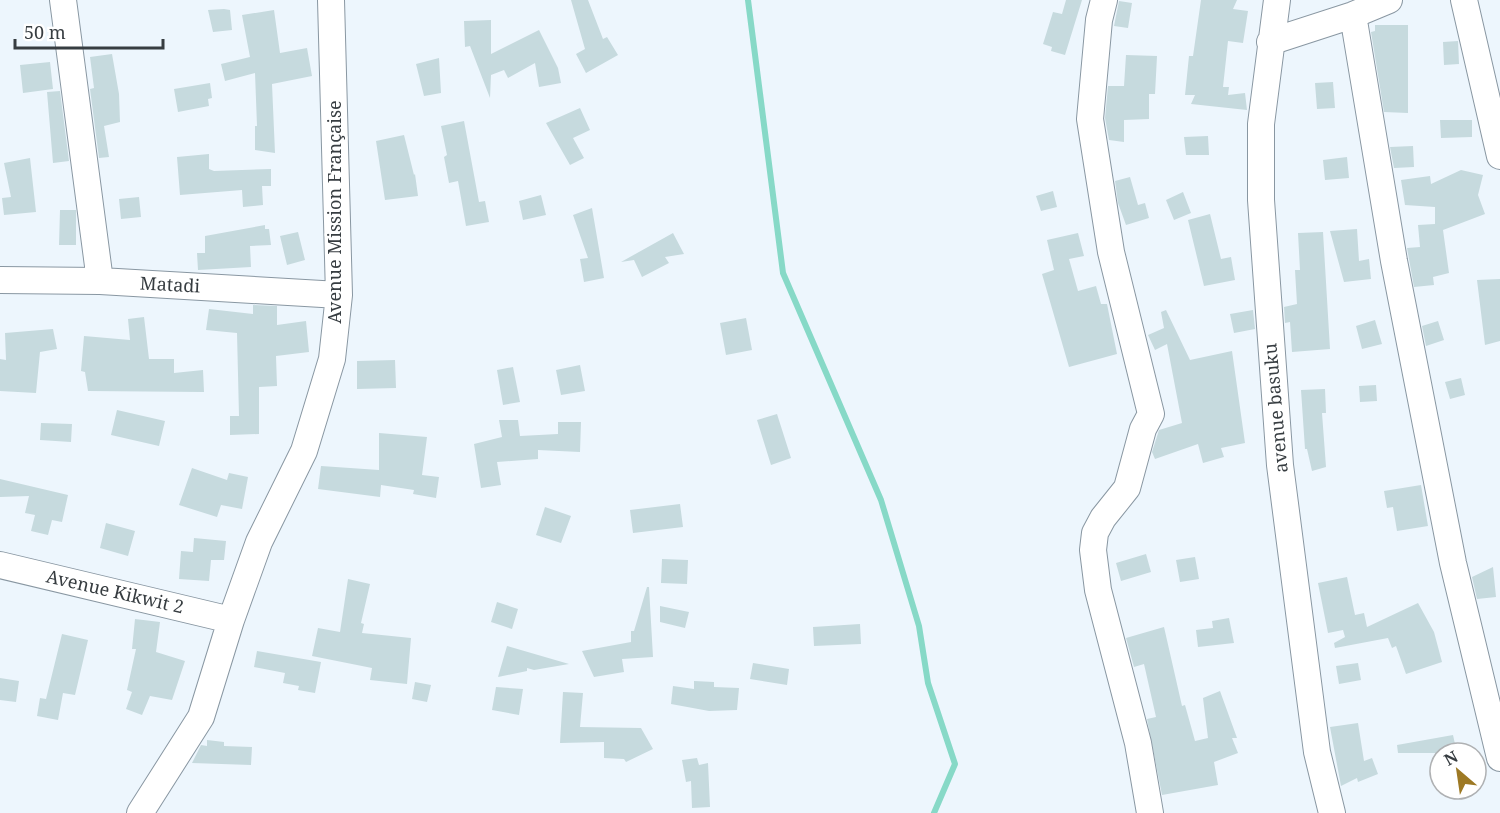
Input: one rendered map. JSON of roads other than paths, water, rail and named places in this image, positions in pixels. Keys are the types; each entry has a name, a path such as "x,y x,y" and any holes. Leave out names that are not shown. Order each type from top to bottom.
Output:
{"street":[{"path":"63,0 100,281"},
{"name":"Avenue Mission Française","path":"140,813 201,717 231,620 259,542 308,440 333,353 339,295 331,0"},
{"path":"1104,0 1099,20 1090,119 1111,252 1151,414 1143,429 1126,488 1103,518 1095,534 1093,550 1098,590 1138,743 1150,813"},
{"name":"avenue basuku","path":"1277,0 1261,124 1261,200 1280,465 1317,752 1332,813"},
{"path":"1270,42 1353,15 1389,0"},
{"path":"1464,0 1500,156"},
{"path":"1353,15 1394,261 1449,540 1500,758"},
{"name":"Matadi","path":"0,280 100,281 339,295"},
{"name":"Avenue Kikwit 2","path":"0,565 231,620"}],"waterway":[{"path":"748,0 783,273 881,500 919,626 928,683 955,764 934,813"}]}
